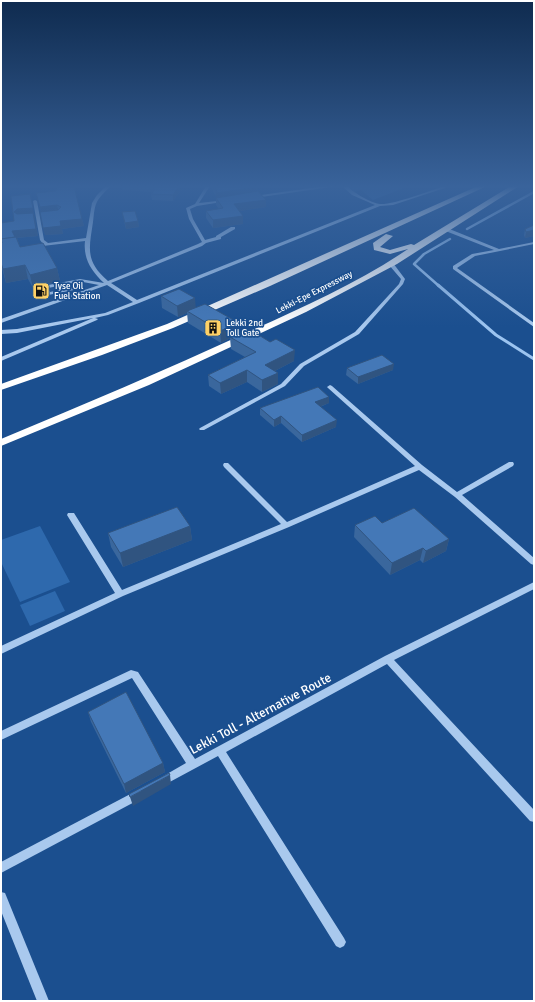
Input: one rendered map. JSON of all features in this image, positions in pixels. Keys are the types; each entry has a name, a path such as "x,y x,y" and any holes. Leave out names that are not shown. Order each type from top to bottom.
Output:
{"highway":[{"path":"1,388 120,346 186,320 313,265 382,233"},
{"path":"395,233 380,241 376,245 377,248 384,252 398,251 430,238"},
{"name":"Lekki-Epe Expressway","path":"1,443 145,383 303,310 391,264 439,233"}],"street":[{"path":"41,233 42,240 46,244"},
{"path":"89,233 88,256 98,274 105,283 137,302"},
{"path":"197,233 202,243"},
{"path":"1,321 105,283 202,243 219,238 218,237 225,233"},
{"path":"1,359 106,314 310,233"},
{"path":"455,233 496,249"},
{"path":"30,246 88,239"},
{"path":"534,243 496,249 474,255 454,269 534,325"},
{"path":"202,429 283,385 302,365 357,333 401,284 403,279 391,264"},
{"path":"54,302 45,287 80,280 105,283"},
{"path":"80,280 82,287"},
{"path":"48,294 82,287 95,282"},
{"path":"65,284 76,288"},
{"path":"55,285 65,290"},
{"path":"1,332 17,331 106,314"},
{"path":"330,387 420,466 457,495 534,562"},
{"path":"457,495 511,464"},
{"path":"226,465 286,526"},
{"path":"1,650 120,594 286,526 420,466"},
{"path":"71,515 120,594"},
{"name":"Lekki Toll - Alternative Route","path":"1,868 388,659 534,585"},
{"path":"388,659 534,817"},
{"path":"1,736 131,674 135,675 193,765"},
{"path":"219,750 340,942"},
{"path":"1,897 43,1001"}],"shaded area":[{"path":"40,526 70,582 20,602 1,562 1,540"},
{"path":"55,591 65,611 30,626 20,605"}],"building":[{"path":"1,233 13,233 15,237 1,239"},
{"path":"16,237 20,247 43,243 57,268 30,275 25,265 3,269 1,263 1,239"},
{"path":"179,289 195,298 177,306 161,296"},
{"path":"205,304 239,323 220,331 187,311"},
{"path":"249,329 270,342 276,339 295,350 265,365 278,373 262,380 247,370 220,383 208,375 256,352 230,337"},
{"path":"382,355 394,364 358,377 347,368"},
{"path":"318,387 329,397 315,402 337,420 302,435 281,416 274,420 260,408"},
{"path":"177,507 190,526 120,553 108,533"},
{"path":"414,508 449,539 426,551 423,548 392,563 355,525 375,516 382,523"},
{"path":"126,692 163,763 124,784 88,712"},
{"path":"169,773 170,775 130,797 129,794"}],"waterway":[{"path":"439,286 414,264 424,254 450,239"},
{"path":"438,285 496,335 534,359"}],"place":[{"name":"Tyse Oil Fuel Station","path":"41,291"},
{"name":"Lekki 2nd Toll Gate","path":"213,328"}]}
